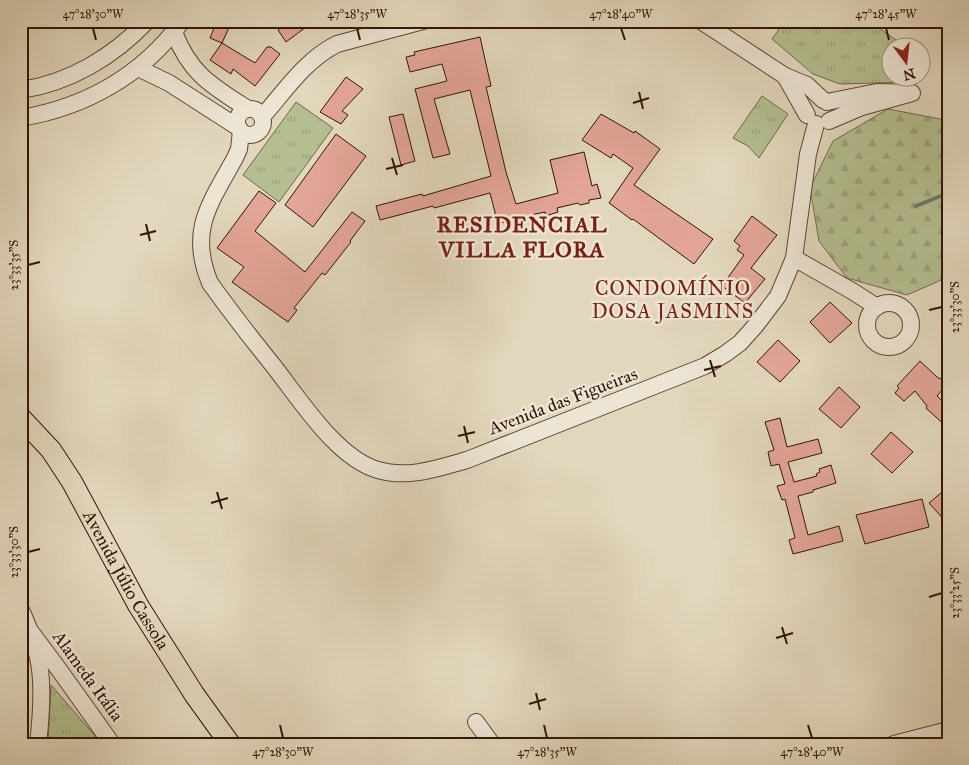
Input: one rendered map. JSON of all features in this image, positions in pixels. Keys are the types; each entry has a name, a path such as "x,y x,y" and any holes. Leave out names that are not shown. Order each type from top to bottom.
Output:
{"main road":[{"name":"Avenida Júlio Cassola","path":"21,418 51,450 72,482 138,606 194,694 230,744"}],"street":[{"path":"21,90 36,88 69,76 104,59 133,36 147,21"},
{"path":"255,113 311,60 325,50 337,44 423,21"},
{"path":"701,21 785,76 807,86 830,105 832,114 817,120"},
{"path":"138,68 169,83 249,134 257,132 262,126 255,113 214,88 196,71 185,57 178,27"},
{"path":"21,118 46,114 77,104 106,90 138,68 178,27"},
{"path":"785,76 817,120"},
{"path":"202,105 214,88"},
{"path":"878,92 912,93 817,120 807,111 811,103 819,100 825,101 878,92"},
{"name":"Avenida das Figueiras","path":"240,129 239,149 205,214 200,247 203,267 210,283 331,438 360,462 379,470 402,474 430,471 468,460 705,366 740,343 778,296 794,258 808,154 817,120"},
{"path":"794,258 877,307"},
{"name":"Alameda Itália","path":"21,610 31,632 39,660 40,713 38,744"},
{"name":"Alameda Itália","path":"31,632 112,744"},
{"path":"476,722 492,744"},
{"path":"894,744 948,730"}],"green space":[{"path":"785,21 869,21 893,38 882,38 882,83 840,84 813,74 772,39"},
{"path":"762,96 788,114 759,158 748,146 733,138"},
{"path":"296,102 333,128 279,202 243,175"},
{"path":"888,109 940,119 948,118 948,277 907,295 847,278 819,241 810,188 833,141"},
{"path":"51,685 102,744 48,744"}],"building":[{"path":"217,21 232,21 222,43 210,38"},
{"path":"274,21 314,21 286,42 278,30 281,28"},
{"path":"480,37 491,86 486,87 506,172 516,204 558,193 550,160 584,152 592,186 597,184 601,198 589,200 589,203 580,205 578,203 557,208 558,212 546,216 545,212 521,217 521,220 511,222 510,220 498,224 490,193 380,220 376,206 422,194 423,196 491,176 470,90 434,99 450,154 433,158 415,89 447,81 442,64 410,72 406,57 415,55 414,52"},
{"path":"222,43 255,63 267,47 271,47 280,54 255,86 233,69 231,74 210,60"},
{"path":"346,77 363,89 342,111 348,115 341,124 320,112"},
{"path":"403,114 415,161 401,165 389,117"},
{"path":"601,114 634,133 635,131 660,149 634,185 713,239 694,264 609,203 633,168 613,154 611,158 582,140"},
{"path":"336,134 366,156 313,227 285,205"},
{"path":"259,191 276,203 255,231 305,272 352,212 365,221 325,275 322,273 294,308 297,310 288,322 232,282 244,267 217,248"},
{"path":"752,216 777,235 751,268 765,279 745,303 722,286 744,255 737,250 740,246 734,241"},
{"path":"830,302 852,323 830,343 810,322"},
{"path":"778,340 800,361 780,382 757,362"},
{"path":"920,361 937,377 948,383 937,396 948,406 948,428 926,408 927,406 915,391 904,401 895,393 899,388 897,386"},
{"path":"839,387 860,407 841,428 819,409"},
{"path":"780,418 787,447 818,439 822,453 788,462 794,482 817,476 816,474 820,472 819,469 831,465 836,483 798,496 808,535 839,526 843,541 793,554 789,540 795,538 785,499 782,500 777,486 785,484 779,464 771,466 768,452 774,450 765,422"},
{"path":"891,432 913,452 892,473 871,454"},
{"path":"948,487 948,524 929,503"},
{"path":"922,499 929,527 865,544 856,515"}],"waterway":[{"path":"916,206 948,193"}],"district":[{"name":"RESIDENCIAL VILLA FLORA","path":"522,236"},
{"name":"CONDOMÍNIO DOSA JASMINS","path":"673,300"}]}
